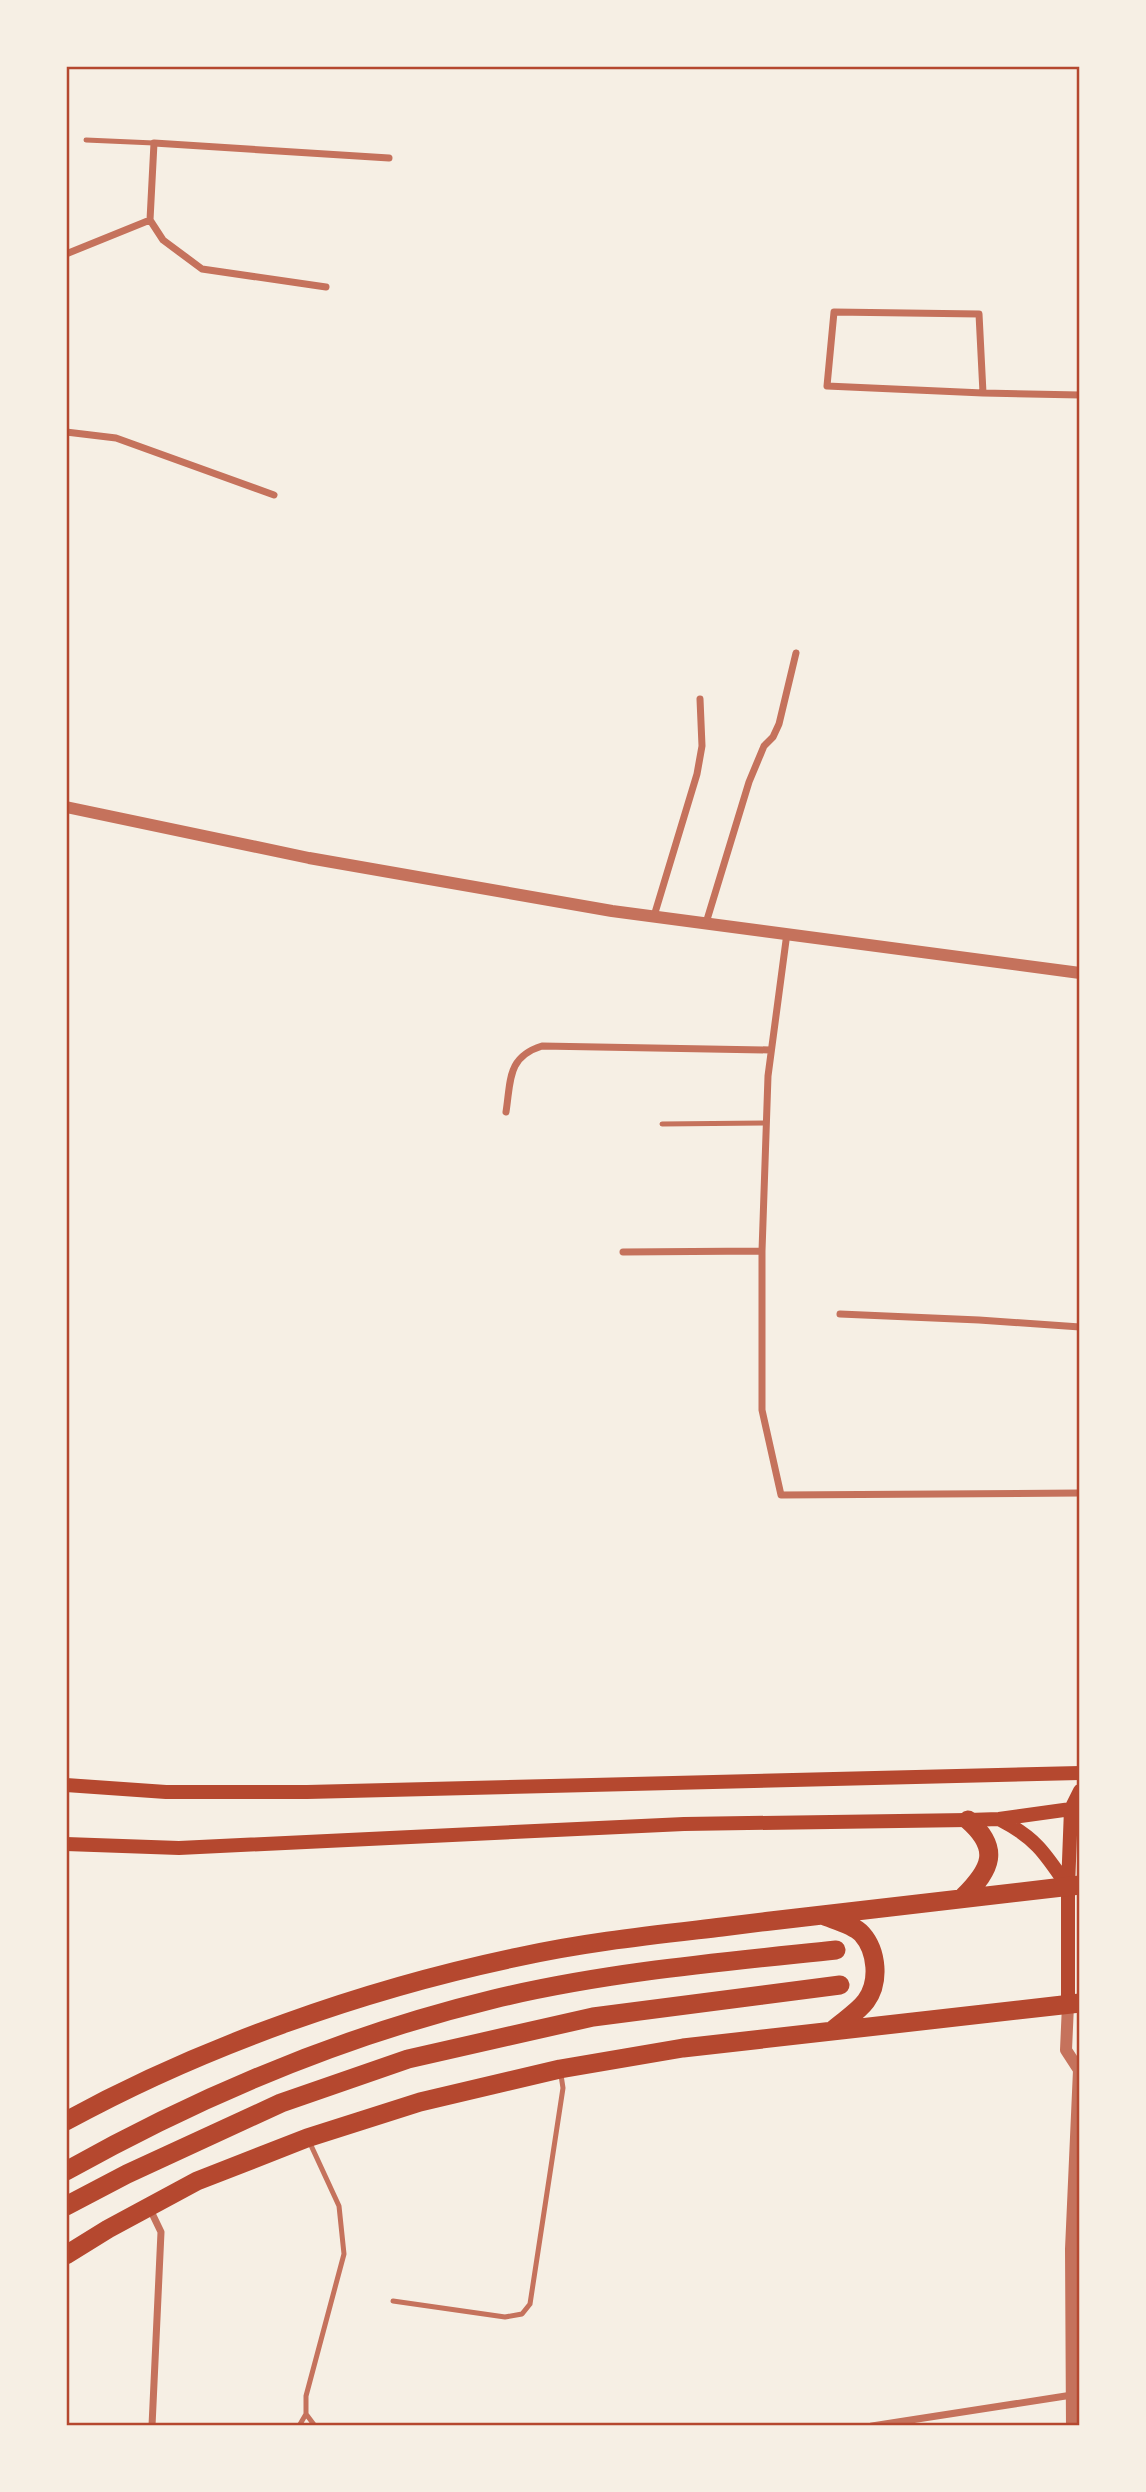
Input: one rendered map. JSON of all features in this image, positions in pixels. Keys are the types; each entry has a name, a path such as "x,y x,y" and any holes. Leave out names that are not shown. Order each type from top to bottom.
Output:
{"highway":[{"path":"964,1896 982,1877 988,1865 989,1853 985,1840 968,1820"},
{"path":"66,2121 122,2091 253,2036 384,1990 518,1956 631,1938 821,1914 964,1896 1074,1886"},
{"path":"821,1914 862,1934 873,1956 876,1970 867,2000 833,2030"},
{"path":"66,2171 113,2145 269,2073 396,2026 495,1999 591,1979 836,1950"},
{"path":"66,2206 127,2174 281,2104 408,2059 593,2017 840,1985"},
{"path":"66,2255 197,2181 307,2138 420,2102 560,2068 683,2048 1074,2004"}],"main road":[{"path":"66,1785 166,1792 307,1793 1080,1773"},
{"path":"1074,2004 1071,1809 1080,1791"},
{"path":"66,1844 179,1848 684,1824 999,1819 1071,1809"},
{"path":"999,1819 1020,1830 1040,1846 1074,1886"}],"street":[{"path":"326,287 202,269 163,240 150,220 154,143 389,158"},
{"path":"66,254 150,220"},
{"path":"984,393 979,314 834,312 827,386 984,393 1080,395"},
{"path":"66,432 116,438 274,495"},
{"path":"706,923 750,782 764,746 776,731 796,653"},
{"path":"654,916 697,774 702,746 700,699"},
{"path":"66,807 309,858 654,916 1080,973"},
{"path":"788,933 770,1050 762,1251 762,1410 781,1495 1080,1493"},
{"path":"506,1112 517,1060 526,1051 541,1046 770,1050"},
{"path":"623,1252 762,1251"},
{"path":"840,1314 1080,1327"},
{"path":"1072,2426 1079,2070 1066,2050 1074,2004"},
{"path":"149,2207 161,2232 152,2426"},
{"path":"872,2426 1073,2395"}],"lane":[{"path":"86,140 154,143"},
{"path":"662,1124 765,1123"},
{"path":"393,2301 505,2317 522,2314 530,2304 563,2088 560,2068"},
{"path":"299,2426 306,2414 306,2396 344,2254 339,2206 307,2138"},
{"path":"306,2414 315,2426"}]}
